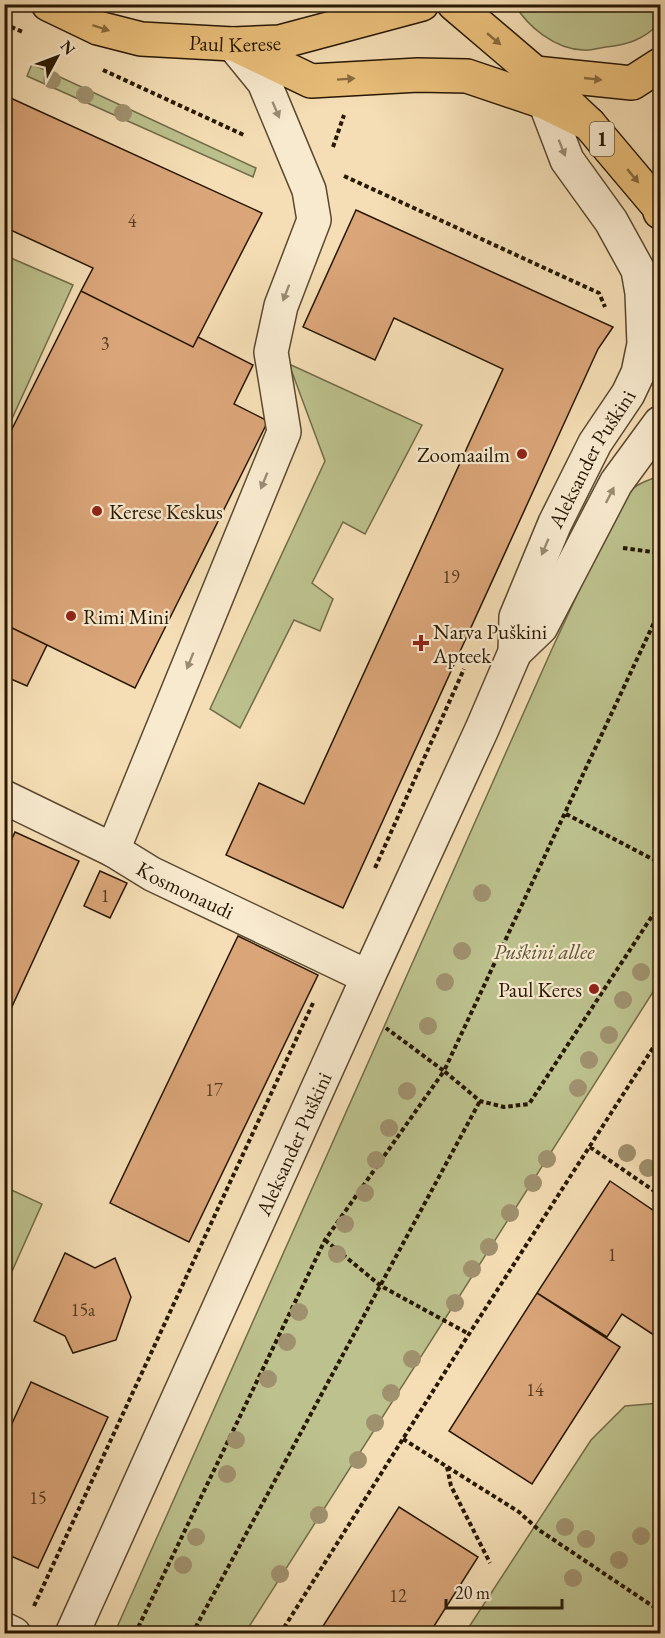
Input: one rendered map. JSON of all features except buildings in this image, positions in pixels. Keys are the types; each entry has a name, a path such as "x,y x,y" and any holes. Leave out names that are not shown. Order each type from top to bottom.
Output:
{"highway":[{"name":"Paul Kerese","path":"48,4 98,28 141,39 233,44 280,42 422,4"},
{"name":"1","path":"454,4 539,87 589,124 659,207 660,212"},
{"path":"233,44 311,81 418,75 466,76 539,87 632,83 660,65"}],"street":[{"path":"112,850 284,432 271,352 281,306 314,220 309,190 264,82 233,44"},
{"name":"Aleksander Puškini","path":"515,652 516,617 555,523 595,443 628,394 638,373 644,344 642,293 638,270 612,222 567,160 539,87"},
{"name":"Aleksander Puškini","path":"72,1634 515,652 541,627 616,483 660,423"},
{"name":"Kosmonaudi","path":"4,797 112,850 152,874 368,977"},
{"path":"4,1629 23,1623"}],"path":[{"path":"4,24 29,36"},
{"path":"94,65 303,163 326,167 599,293 609,318"},
{"path":"135,1634 325,1240 444,1071 660,610"},
{"path":"372,874 465,667"},
{"path":"566,813 660,863"},
{"path":"353,1013 392,1031 480,1101 504,1107 529,1104 660,904"},
{"path":"23,1623 333,960"},
{"path":"280,1634 660,1037"},
{"path":"192,1634 480,1101"},
{"path":"590,1147 660,1195"},
{"path":"325,1240 381,1287 469,1334"},
{"path":"403,1439 519,1512 539,1530 660,1611"},
{"path":"447,1466 452,1486 490,1563"}],"green space":[{"path":"515,5 660,5 660,23 642,37 629,43 592,50 573,49 562,46 535,29"},
{"path":"32,64 256,168 253,177 27,76"},
{"path":"4,255 73,285 5,434 4,434"},
{"path":"289,364 422,425 365,534 343,522 312,583 333,599 320,631 294,620 240,728 210,709 325,461"},
{"name":"Puškini allee","path":"660,477 660,981 245,1633 114,1634 552,649 621,500 637,485"},
{"path":"5,1187 42,1204 5,1287"},
{"path":"660,1403 660,1633 465,1633 591,1440 625,1406"}],"place":[{"name":"Zoomaailm","path":"522,454"},
{"name":"Kerese Keskus","path":"97,511"},
{"name":"Rimi Mini","path":"71,616"},
{"name":"Narva Puškini Apteek","path":"421,643"},
{"name":"Paul Keres","path":"594,989"}]}
